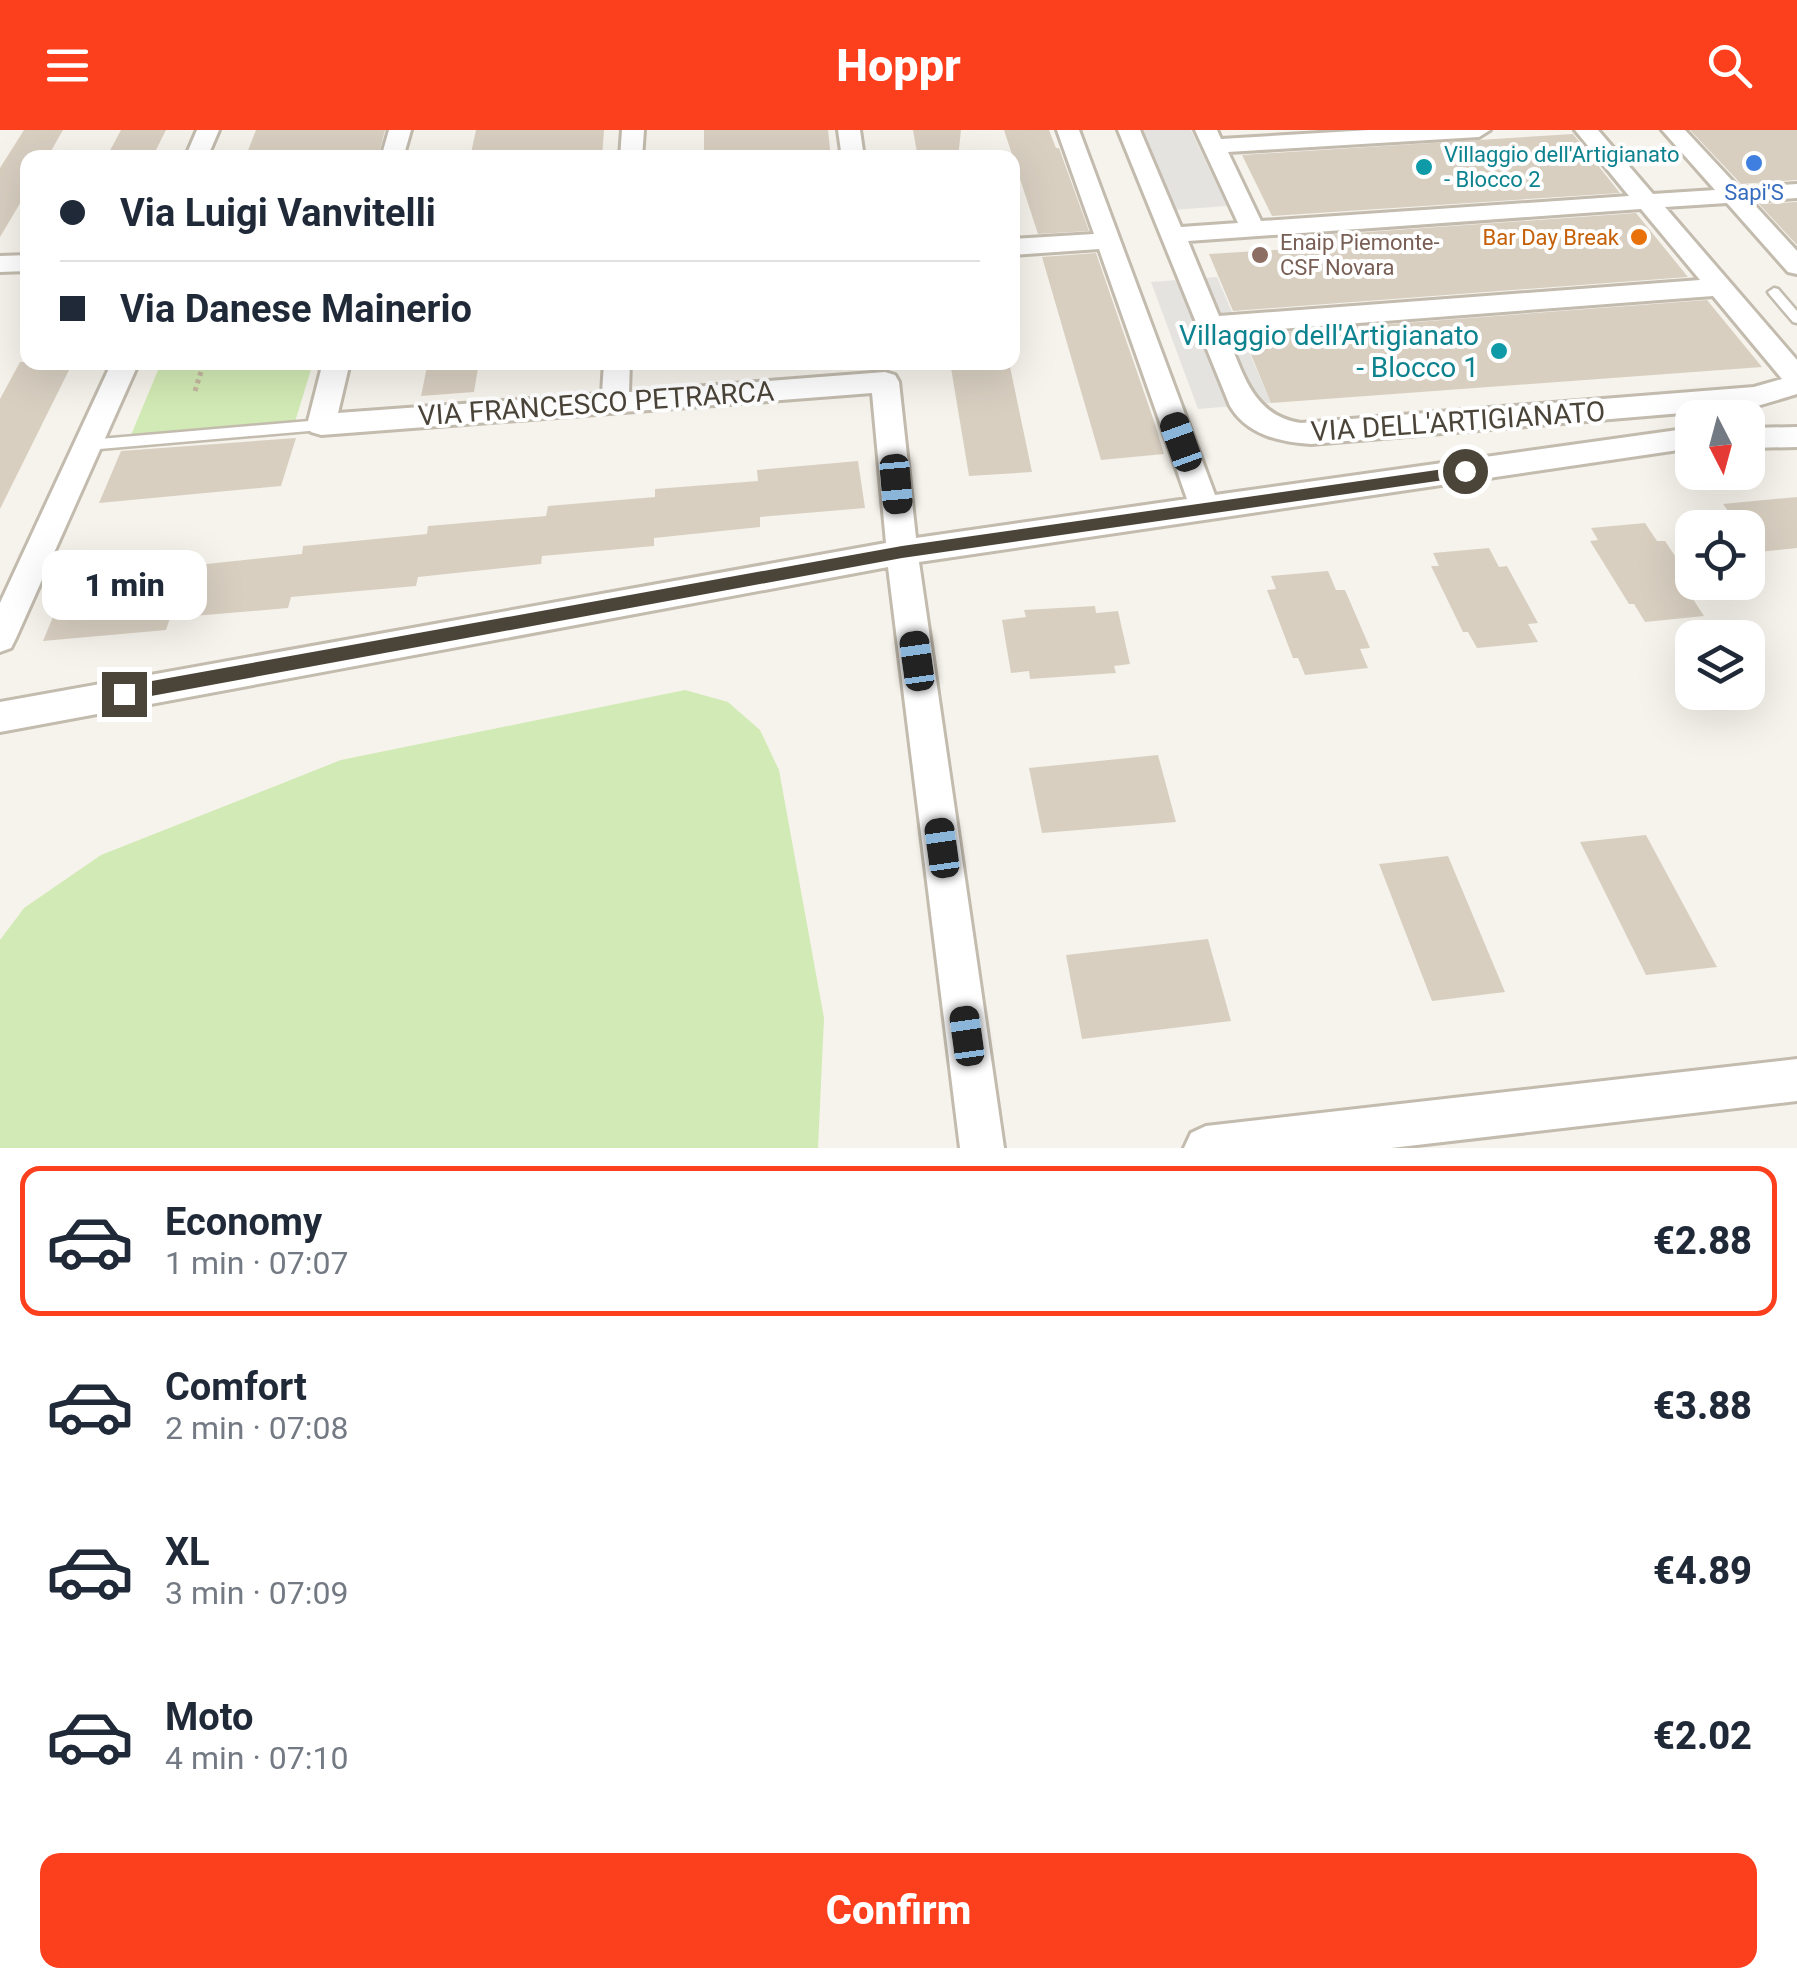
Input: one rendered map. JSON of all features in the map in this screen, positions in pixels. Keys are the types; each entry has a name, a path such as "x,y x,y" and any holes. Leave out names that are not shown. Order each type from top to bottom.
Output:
{"street":[{"path":"1068,130 1206,510"},
{"name":"VIA DELL'ARTIGIANATO","path":"1129,130 1244,406 1257,421 1282,432 1311,434 1754,398 1797,381"},
{"path":"1253,229 1210,138 1479,130"},
{"path":"1586,130 1797,381"},
{"path":"1673,130 1797,266"},
{"path":"1172,234 1797,190"},
{"path":"1020,246 1108,241"},
{"path":"1210,326 1720,288"},
{"path":"0,638 122,370"},
{"path":"321,425 336,370"},
{"path":"615,400 617,370"},
{"name":"VIA FRANCESCO PETRARCA","path":"321,425 884,372 902,552 982,1148"},
{"path":"1765,438 1797,437"},
{"path":"0,716 902,552 1675,441"},
{"path":"1206,1148 1797,1080"}],"lane":[{"path":"1774,292 1797,319"},
{"path":"88,445 321,425"}],"path":[{"path":"195,391 202,370"}],"green space":[{"path":"158,370 311,370 295,422 131,435"},
{"path":"685,690 728,702 760,730 779,770 824,1018 818,1148 0,1148 0,940 24,908 101,855 341,760"}],"shaded area":[{"path":"1138,130 1191,130 1227,206 1172,210"},
{"path":"1217,277 1271,403 1198,409 1151,282"}],"building":[{"path":"24,130 63,130 52,150 20,150 20,203 0,237 0,168"},
{"path":"121,130 166,130 156,150 110,150"},
{"path":"256,130 385,130 380,150 248,150"},
{"path":"476,130 604,130 603,150 472,150"},
{"path":"704,130 828,130 830,150 704,150"},
{"path":"913,130 961,130 959,150 917,150"},
{"path":"1004,130 1049,130 1089,231 1038,234 1020,179 1020,150 1011,150"},
{"path":"1690,130 1797,130 1797,180 1741,184"},
{"name":"Villaggio dell'Artigianato - Blocco 2","path":"1573,134 1620,193 1272,216 1242,155"},
{"path":"1797,202 1797,245 1759,204"},
{"name":"Villaggio dell'Artigianato - Blocco 1","path":"1636,213 1688,277 1233,311 1209,254 1288,249 1283,238"},
{"path":"1096,253 1164,454 1101,460 1042,257"},
{"name":"Villaggio dell'Artigianato - Blocco 1","path":"1707,300 1762,367 1271,403 1243,335"},
{"path":"20,362 20,370 69,370 0,509 0,399"},
{"path":"426,370 478,370 474,392 421,396"},
{"path":"951,370 1011,370 1032,472 969,476"},
{"path":"296,438 281,486 99,503 121,451"},
{"path":"858,461 865,508 760,517 760,527 654,538 654,546 542,556 541,564 418,577 416,586 291,597 288,608 170,618 166,630 43,641 66,585 186,574 188,566 302,554 303,546 427,534 428,526 546,516 548,506 655,497 655,489 758,481 757,470"},
{"path":"1797,497 1797,548 1765,551 1765,510 1727,510 1723,504"},
{"path":"1645,523 1657,541 1665,541 1675,556 1675,600 1694,600 1704,616 1645,622 1634,604 1629,604 1590,541 1598,540 1591,528"},
{"path":"1489,548 1499,567 1507,566 1538,623 1528,624 1538,642 1477,648 1468,632 1463,632 1431,566 1439,566 1433,553"},
{"path":"1328,571 1336,590 1345,590 1370,648 1360,649 1368,668 1305,675 1298,658 1293,658 1267,590 1276,589 1271,576"},
{"path":"1095,606 1096,613 1118,611 1130,664 1114,666 1116,673 1030,679 1029,671 1011,673 1002,620 1026,617 1024,610"},
{"path":"1158,755 1176,822 1042,833 1029,768"},
{"path":"1646,835 1717,967 1646,975 1580,842"},
{"path":"1448,856 1505,992 1432,1001 1379,864"},
{"path":"1208,939 1231,1021 1082,1039 1066,955"}],"place":[{"name":"Sapi'S","path":"1754,163"},
{"name":"Villaggio dell'Artigianato - Blocco 2","path":"1424,167"},
{"name":"Bar Day Break","path":"1639,237"},
{"name":"Enaip Piemonte- CSF Novara","path":"1260,255"},
{"name":"Villaggio dell'Artigianato - Blocco 1","path":"1499,351"}],"route":[{"path":"124,694 902,552 1465,471"}]}
